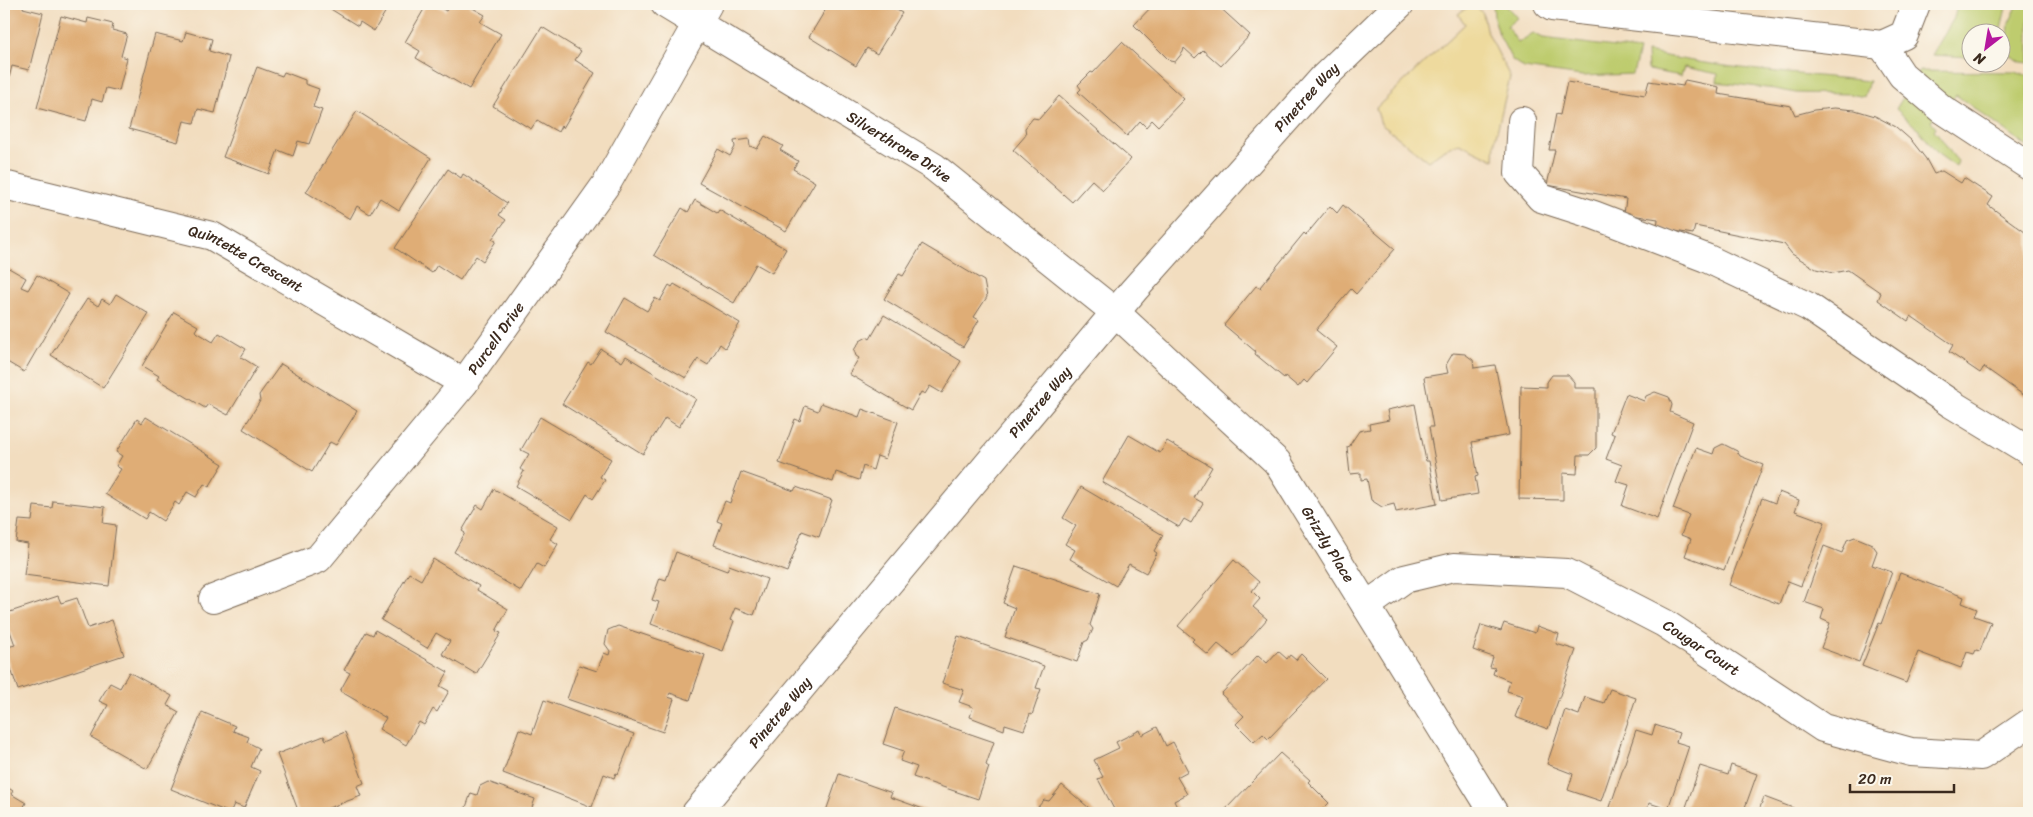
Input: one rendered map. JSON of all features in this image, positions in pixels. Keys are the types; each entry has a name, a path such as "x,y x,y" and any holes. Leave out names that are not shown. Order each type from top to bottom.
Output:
{"street":[{"name":"Silverthrone Drive","path":"665,4 702,13 934,167 1115,312"},
{"name":"Pinetree Way","path":"696,813 1115,312 1323,78 1400,4"},
{"path":"1548,4 1552,7 1596,8 1882,45 1904,34 1913,11"},
{"name":"Purcell Drive","path":"213,599 318,559 464,383 607,183 702,13"},
{"path":"1882,45 1902,75 1936,103 2029,166"},
{"path":"1522,121 1518,173 1541,198 1594,215 1706,258 1809,308 1950,403 2029,451"},
{"name":"Quintette Crescent","path":"4,185 212,236 464,383"},
{"name":"Grizzly Place","path":"1115,312 1277,462 1494,813"},
{"name":"Cougar Court","path":"1366,606 1404,579 1454,567 1567,573 1664,623 1823,728 1911,752 1981,756 2029,723"}],"green space":[{"path":"1493,4 1505,4 1517,18 1507,26 1518,43 1533,33 1543,38 1639,50 1633,74 1582,76 1524,68 1512,60 1499,35"},
{"path":"1957,4 2007,4 2002,22 1960,22 1960,56 1932,55 1954,18"},
{"path":"2018,4 2029,4 2029,63 2021,62 2010,55 2009,22"},
{"path":"1647,52 1729,67 1869,81 1864,97 1851,94 1796,93 1717,82 1718,74 1684,67 1681,76 1648,70"},
{"path":"1919,71 2015,72 2029,76 2029,148 1956,95 1931,121 1936,127 1934,130 1958,161 1956,167 1938,154 1919,130 1896,109"}],"sand":[{"path":"1472,4 1483,13 1486,29 1510,77 1495,140 1494,160 1459,143 1443,150 1428,161 1381,124 1376,108 1465,24 1458,14"}],"building":[{"path":"4,4 24,4 23,8 43,13 29,70 12,66 9,78 4,77"},
{"path":"328,4 390,4 374,31 360,22 358,26 329,8 330,5"},
{"path":"427,4 434,4 446,11 450,4 470,4 469,6 485,15 480,22 501,34 469,89 416,58 420,51 405,42"},
{"path":"829,4 886,4 902,13 877,54 867,48 856,66 809,37"},
{"path":"1154,4 1216,4 1250,35 1221,66 1203,50 1195,58 1184,48 1175,62 1170,61 1134,25"},
{"path":"61,16 87,23 88,18 113,24 112,30 127,34 121,56 127,58 119,91 106,88 102,102 92,99 86,121 37,108"},
{"path":"542,27 581,51 575,60 595,73 563,128 561,126 558,132 537,120 531,129 493,106"},
{"path":"186,32 212,39 209,51 229,57 215,113 198,109 194,123 184,121 178,142 129,129 155,34 183,41"},
{"path":"1122,42 1184,99 1158,126 1152,120 1146,127 1140,121 1127,136 1078,92 1081,89 1078,85 1091,72 1093,73"},
{"path":"257,67 282,76 284,72 305,80 305,84 319,89 313,107 322,110 309,144 298,141 293,156 278,150 269,174 223,157"},
{"path":"1685,80 1719,87 1718,94 1791,106 1795,115 1814,110 1834,108 1855,110 1875,116 1896,127 1912,141 1926,159 1934,174 1942,171 1961,183 1964,178 1993,197 1988,205 2029,235 2029,399 1984,367 1980,373 1949,352 1953,345 1911,316 1908,321 1878,300 1881,293 1848,270 1833,273 1816,269 1792,254 1784,244 1695,226 1693,234 1657,228 1658,219 1624,214 1626,199 1547,185 1555,150 1549,150 1556,114 1560,115 1567,82 1645,95 1649,81 1683,86"},
{"path":"1059,96 1131,159 1103,190 1092,180 1072,202 1013,150 1026,135 1025,128 1033,118 1039,119"},
{"path":"357,111 431,158 399,210 380,198 370,214 357,206 350,219 306,192"},
{"path":"765,136 783,146 780,150 798,161 793,169 815,182 786,231 699,183 718,149 730,156 735,147 734,141 749,139 750,146 757,149"},
{"path":"448,169 461,178 463,174 507,203 499,215 506,220 492,239 496,241 483,261 476,256 460,280 437,265 432,273 395,248"},
{"path":"695,200 717,213 719,210 786,249 772,273 756,264 734,303 654,255 682,208 688,212"},
{"path":"1343,205 1395,249 1356,294 1351,289 1316,330 1337,347 1307,383 1304,380 1298,387 1255,354 1256,352 1224,325 1256,286 1262,289 1260,287 1304,233 1306,235 1330,206 1337,213"},
{"path":"922,244 984,281 987,297 974,317 979,320 963,347 884,299 899,274 903,276"},
{"path":"7,267 26,278 21,287 28,290 37,275 69,294 24,372 4,360 4,272"},
{"path":"674,284 740,323 725,348 720,344 708,365 698,359 686,378 606,332 625,298 647,311 655,298 660,301 669,285 672,287"},
{"path":"116,294 149,314 103,388 51,355 87,299 98,306 102,299 110,304"},
{"path":"174,312 198,326 195,331 213,342 219,333 246,349 241,357 257,367 228,415 208,404 205,408 157,379 159,376 142,366"},
{"path":"884,315 961,361 942,393 930,386 925,394 921,392 911,410 849,374 859,358 854,350 860,341 867,337 870,339"},
{"path":"601,349 622,362 626,356 696,399 679,427 665,418 643,454 562,404 588,362 591,364"},
{"path":"1453,353 1465,354 1473,360 1474,368 1495,365 1509,435 1472,442 1478,476 1475,477 1478,494 1442,500 1429,427 1433,427 1424,377 1448,373 1446,365"},
{"path":"281,364 357,411 336,445 330,442 312,472 243,429 260,401 259,395"},
{"path":"1552,375 1568,375 1574,382 1574,388 1596,388 1596,448 1589,455 1578,455 1577,474 1563,473 1563,500 1519,499 1521,386 1547,387 1547,382"},
{"path":"1655,392 1669,397 1672,405 1670,412 1693,422 1657,519 1622,506 1629,485 1616,481 1622,465 1606,459 1615,435 1611,433 1626,394 1644,401 1646,396"},
{"path":"821,403 859,417 862,409 898,422 885,459 877,456 873,470 863,466 859,480 836,472 833,482 779,463 795,419 800,421 805,406 818,411"},
{"path":"1415,404 1426,461 1429,461 1437,504 1396,512 1394,504 1382,507 1371,500 1367,479 1361,480 1361,473 1350,474 1347,447 1350,446 1359,431 1370,429 1369,424 1389,420 1387,410"},
{"path":"146,417 223,464 209,487 204,484 196,497 187,492 179,505 175,502 163,521 149,512 145,519 105,494 121,469 116,466 122,456 116,452 137,419 142,423"},
{"path":"540,417 611,459 600,477 605,480 593,499 587,494 572,519 516,486 524,471 520,469 529,454 521,450"},
{"path":"1129,435 1160,453 1167,441 1212,467 1194,498 1203,503 1191,523 1184,519 1179,527 1102,482"},
{"path":"1723,444 1737,451 1740,456 1763,465 1724,570 1685,556 1691,539 1681,535 1689,515 1673,509 1696,448 1713,454 1715,448"},
{"path":"741,472 794,491 796,487 832,500 819,537 802,531 787,572 714,545 722,523 717,521 725,501 730,503"},
{"path":"1081,487 1163,535 1154,551 1157,553 1146,573 1129,564 1116,586 1070,559 1075,550 1065,544 1076,526 1063,518"},
{"path":"494,489 558,526 550,539 558,544 544,568 537,564 521,591 454,552 465,533 462,531 477,505 483,509"},
{"path":"1779,492 1799,500 1795,511 1825,522 1801,586 1788,581 1779,604 1729,585 1762,498 1775,503"},
{"path":"53,501 105,507 103,523 116,525 109,586 24,575 28,544 16,542 19,520 32,521 34,506 52,508"},
{"path":"1855,537 1872,544 1877,551 1872,565 1892,572 1859,662 1821,648 1830,623 1821,619 1824,609 1804,602 1824,546 1842,553 1847,540"},
{"path":"676,552 727,571 729,565 767,579 754,615 735,608 730,620 734,621 723,651 651,624 659,602 652,600 660,578 666,580"},
{"path":"433,559 479,586 477,590 508,609 496,631 501,633 476,674 442,654 450,641 436,633 427,648 381,620 409,573 421,580"},
{"path":"1234,560 1259,582 1252,591 1260,599 1253,607 1267,619 1234,657 1218,644 1208,655 1192,641 1194,639 1178,626"},
{"path":"1016,566 1100,594 1090,625 1093,629 1088,640 1084,642 1077,662 1005,637 1015,608 1003,603"},
{"path":"1900,573 1964,597 1962,603 1977,609 1974,616 1991,622 1980,651 1976,650 1974,654 1967,652 1961,668 1918,652 1906,683 1862,666 1879,623 1881,624"},
{"path":"58,596 61,603 77,598 88,628 112,620 124,655 18,690 4,648 15,645 4,614"},
{"path":"1504,623 1535,633 1537,626 1559,634 1556,644 1576,650 1548,729 1515,717 1523,696 1507,691 1510,681 1493,674 1495,668 1490,667 1493,657 1473,650 1481,625 1501,631"},
{"path":"618,626 705,655 690,700 670,693 668,697 674,699 663,732 567,699 579,665 597,671 604,653 609,655 610,651 605,644 608,630"},
{"path":"375,630 448,672 440,686 449,691 437,712 433,709 424,725 419,722 406,745 379,729 386,718 340,691 350,673 344,670 366,632 373,635"},
{"path":"958,636 1044,666 1036,688 1041,689 1032,715 1030,714 1024,730 1005,724 1004,730 970,717 973,707 959,702 964,690 942,683"},
{"path":"1278,651 1287,659 1290,655 1296,660 1301,654 1326,679 1268,739 1263,734 1254,742 1236,724 1244,716 1221,694 1258,655 1267,663"},
{"path":"129,672 172,696 167,705 179,712 147,769 91,737 108,705 99,701 110,683 120,688"},
{"path":"1610,689 1636,698 1601,801 1568,790 1573,774 1547,764 1565,710 1579,715 1585,697 1604,703"},
{"path":"544,700 634,734 618,774 616,773 614,778 604,774 592,807 503,773 519,729 532,734"},
{"path":"895,708 994,742 986,765 989,767 978,799 913,777 917,767 900,761 904,751 883,744"},
{"path":"202,712 235,726 233,731 249,737 247,742 259,748 251,767 260,771 244,808 234,804 230,813 171,789"},
{"path":"1655,725 1679,733 1676,742 1689,746 1668,809 1649,803 1646,813 1608,813 1636,730 1652,735"},
{"path":"1157,727 1166,746 1173,742 1188,771 1177,777 1187,794 1174,801 1180,813 1116,813 1098,779 1103,777 1094,760 1119,748 1116,742 1140,730 1142,735"},
{"path":"345,732 364,783 357,786 361,796 315,813 299,813 277,754 324,736 326,740"},
{"path":"1280,753 1310,780 1308,782 1329,803 1319,813 1226,813 1224,811"},
{"path":"1731,765 1757,774 1743,813 1684,813 1700,766 1728,775"},
{"path":"839,774 892,793 890,797 926,810 925,813 833,813 826,811"},
{"path":"488,782 535,799 530,813 464,813 471,793 477,795 480,786"},
{"path":"4,785 13,791 11,794 26,803 20,813 4,813"},
{"path":"1062,785 1095,813 1039,813 1037,808 1044,800 1049,801"},
{"path":"1764,797 1801,811 1800,813 1758,813"}]}
